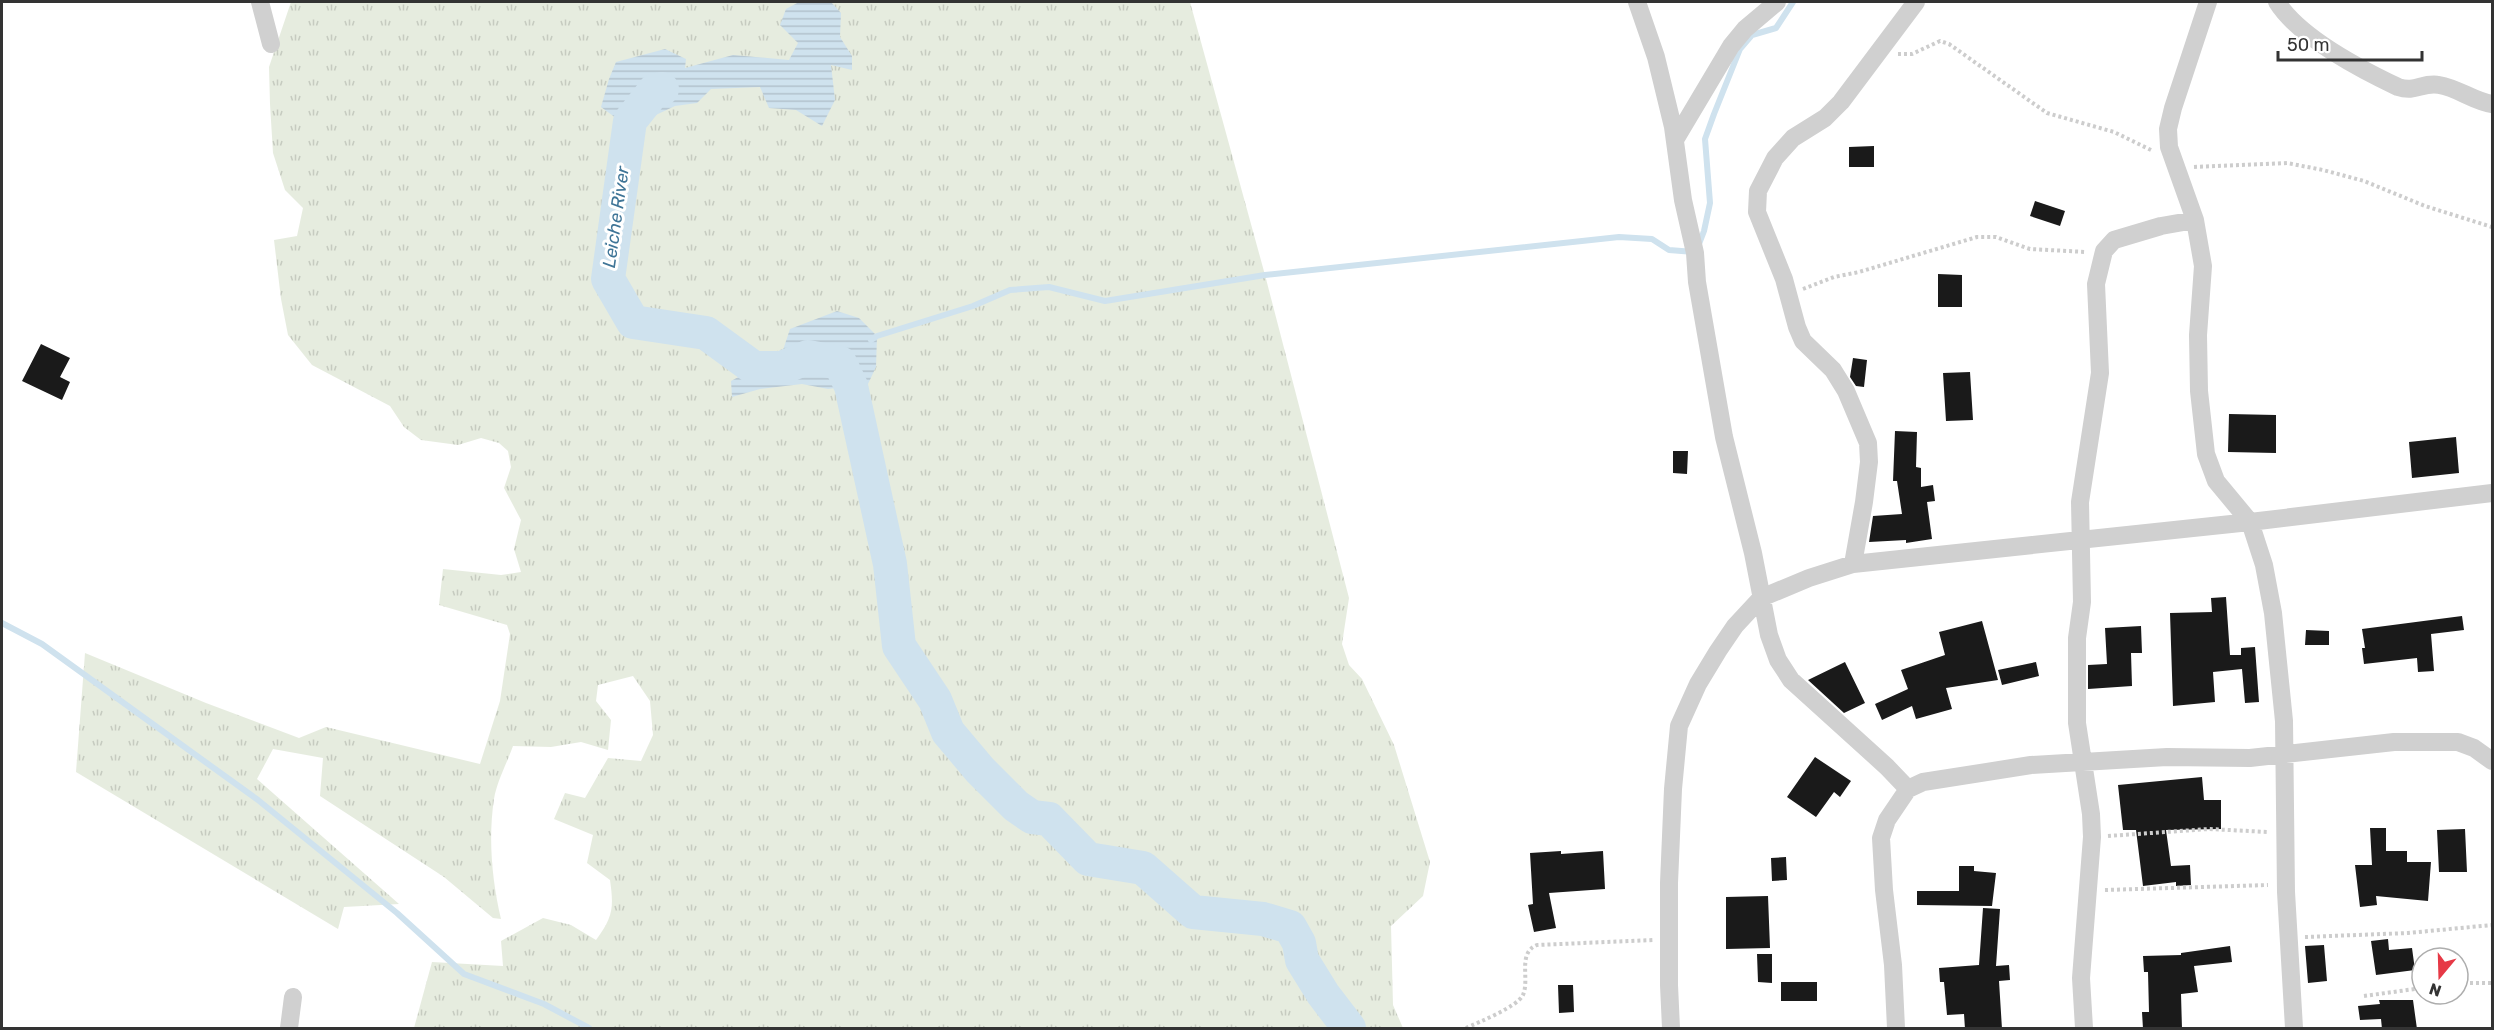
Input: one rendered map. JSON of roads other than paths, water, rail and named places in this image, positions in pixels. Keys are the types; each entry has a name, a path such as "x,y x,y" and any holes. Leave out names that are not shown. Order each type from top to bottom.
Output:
{"street":[{"path":"261,2 271,44"},
{"path":"1637,2 1656,57 1675,140 1683,200 1695,253 1697,282 1724,436 1753,553 1769,635 1778,660 1791,680 1908,789"},
{"path":"1675,140 1731,46 1745,29 1777,2"},
{"path":"1853,564 1869,462 1868,442 1846,391 1833,370 1803,341 1789,296 1757,212 1758,191 1766,172 1783,147 1825,118 1841,102 1916,2"},
{"path":"2208,2 2187,59 2168,129 2169,147 2195,220 2203,266 2198,335 2199,391 2206,454 2216,481 2250,522 2264,565 2273,613 2285,756 2286,885 2294,1029"},
{"path":"2277,2 2294,23 2312,37 2398,87 2408,91 2428,84 2439,85 2478,102 2493,104"},
{"path":"2084,1029 2081,978 2092,837 2091,814 2077,723 2076,686 2077,638 2082,602 2080,540 2082,483 2100,373 2096,284 2104,251 2114,240 2161,226 2195,220"},
{"path":"1671,1029 1669,939 1673,789 1679,726 1698,684 1718,651 1735,626 1761,598 1809,578 1853,564 2250,522 2493,493"},
{"path":"1896,1029 1893,965 1884,890 1881,838 1887,820 1908,789 1923,782 1981,771 2082,761 2167,757 2285,756 2394,742 2458,742 2474,748 2493,761"},
{"path":"289,1029 293,997"}],"water":[{"path":"799,2 831,2 841,13 840,37 852,56 852,70 831,65 835,100 822,126 796,110 769,108 760,87 711,89 697,103 675,106 643,121 620,121 601,107 616,62 665,49 686,59 685,68 733,55 789,60 798,43 780,25 786,9"},
{"path":"837,311 859,318 877,336 876,367 868,384 828,389 802,384 760,389 732,397 731,381 782,353 790,329"}],"waterway":[{"path":"1699,244 1710,203 1705,139 1714,114 1740,49 1752,35 1776,28 1793,2"},
{"name":"Leiche River","path":"662,89 654,91 630,121 608,279 633,322 706,333 754,368 782,368 808,357 840,363 851,386 890,564 899,646 935,700 948,732 980,770 1016,806 1032,817 1049,819 1088,859 1143,868 1193,912 1263,919 1290,927 1299,943 1302,960 1323,994 1349,1028"},
{"path":"871,340 877,336 973,306 1010,290 1049,287 1105,301 1265,275 1619,237 1652,239 1669,250 1694,252"},
{"path":"2,623 42,644 258,800 397,913 464,974 544,1004 589,1028"}]}
